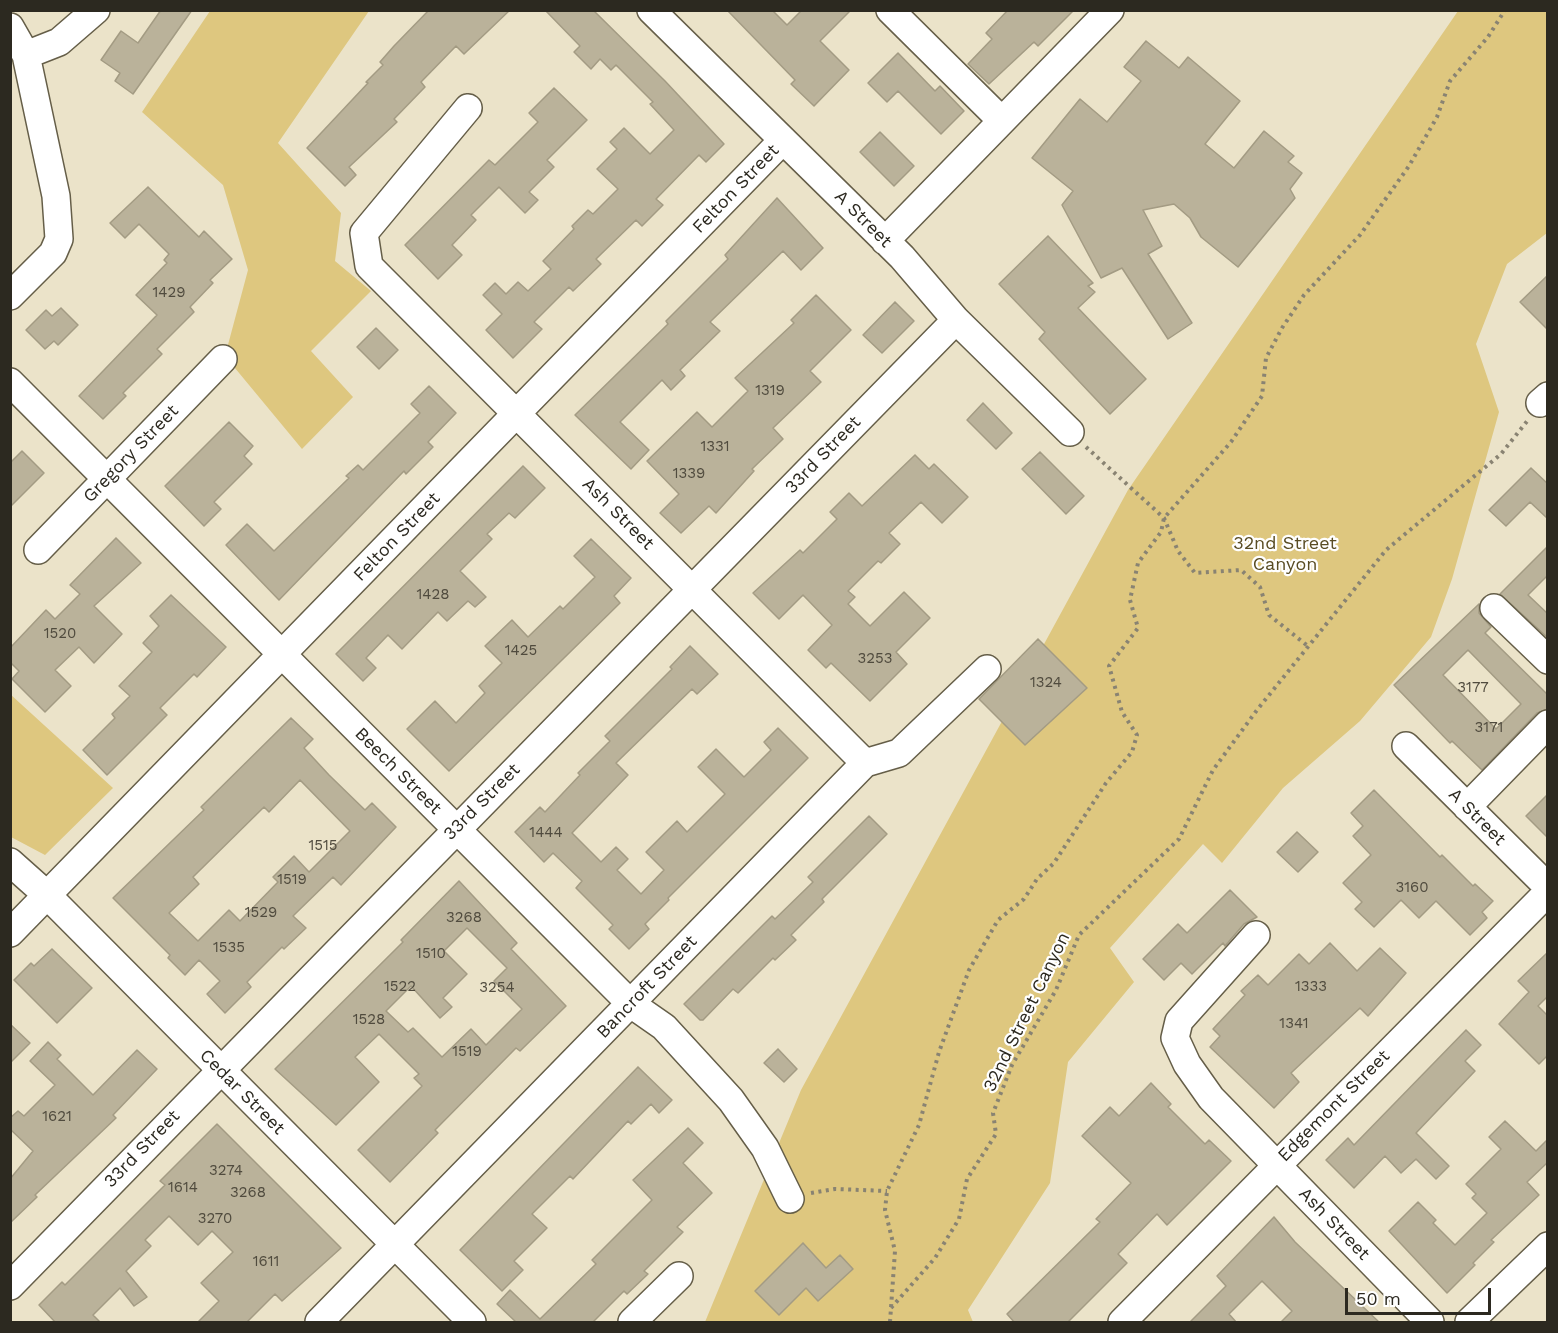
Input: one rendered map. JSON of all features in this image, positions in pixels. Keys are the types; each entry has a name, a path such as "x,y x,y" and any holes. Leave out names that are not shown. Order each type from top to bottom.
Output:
{"street":[{"path":"26,55 59,42 96,10"},
{"name":"A Street","path":"651,10 885,241 956,320 1070,432"},
{"path":"890,10 1002,121"},
{"path":"885,241 1110,10"},
{"path":"10,27 26,55 56,196 59,239 53,253 10,296"},
{"name":"Ash Street","path":"468,108 364,233 369,266 865,763"},
{"name":"Felton Street","path":"10,933 783,140"},
{"name":"33rd Street","path":"10,1286 219,1070 956,320"},
{"name":"Gregory Street","path":"38,550 223,359"},
{"name":"Beech Street","path":"10,382 632,1004 664,1027 731,1100 765,1148 790,1199"},
{"path":"1494,608 1548,660"},
{"name":"Bancroft Street","path":"319,1323 865,763 899,753 987,669"},
{"path":"1467,807 1548,724"},
{"name":"A Street","path":"1406,746 1548,887"},
{"name":"Cedar Street","path":"10,862 47,895 472,1323"},
{"name":"Edgemont Street","path":"1122,1323 1276,1164 1548,892"},
{"name":"Ash Street","path":"1256,935 1179,1021 1175,1038 1187,1064 1212,1098 1430,1323"},
{"path":"1469,1323 1548,1246"},
{"path":"632,1323 679,1276"}],"path":[{"path":"890,1323 895,1251 885,1210 887,1191 919,1125 939,1052 969,970 998,920 1024,899 1036,879 1054,863 1106,783 1132,752 1137,735 1122,711 1109,666 1138,628 1130,600 1137,563 1161,532 1164,518 1231,442 1262,396 1266,358 1282,327 1304,295 1360,235 1409,166 1437,117 1450,81 1488,37 1505,10"},
{"name":"32nd Street Canyon","path":"891,1308 935,1258 959,1219 967,1179 996,1134 993,1113 1012,1065 1056,990 1079,935 1179,839 1213,770 1386,550 1502,454 1544,399"},
{"path":"1070,432 1164,518 1178,551 1195,573 1240,570 1260,587 1269,615 1309,646"},
{"path":"790,1199 836,1189 887,1191"}],"green space":[{"path":"210,11 369,11 278,143 341,213 335,261 371,291 311,351 353,397 302,449 225,356 248,270 223,185 142,112"},
{"name":"32nd Street Canyon","path":"1458,11 1547,11 1547,233 1507,264 1476,344 1499,412 1452,579 1431,637 1360,721 1283,788 1222,863 1203,844 1110,948 1134,982 1068,1062 1050,1183 968,1310 973,1322 705,1322 801,1090 1128,490"},
{"path":"10,694 113,788 45,855 11,837"}],"building":[{"path":"161,10 192,10 133,94 115,81 120,73 101,60 121,31 138,43"},
{"path":"429,10 510,10 464,54 456,46 421,82 425,87 394,119 397,122 349,167 356,175 345,186 307,148 368,83 366,82 383,65 380,62"},
{"path":"545,10 593,10 665,81 724,144 706,162 699,155 656,199 663,205 642,226 636,220 596,259 601,264 573,291 569,287 534,322 542,329 513,358 486,330 502,314 483,295 495,283 506,294 518,282 528,291 551,269 543,261 574,229 572,226 588,210 593,214 618,189 597,169 617,149 610,142 624,128 650,154 674,130 650,104 653,102 616,65 611,70 600,59 591,69 574,52 580,46"},
{"path":"727,10 772,10 787,25 802,10 851,10 820,41 849,70 814,106 791,84 795,80"},
{"path":"1008,10 1074,10 1038,46 1034,42 989,84 968,64 992,39 986,33"},
{"path":"1146,41 1179,68 1188,57 1240,101 1205,144 1234,168 1264,131 1294,156 1288,162 1302,173 1290,189 1295,198 1238,267 1201,237 1190,218 1174,204 1143,210 1162,246 1148,254 1192,323 1168,339 1122,268 1101,278 1062,205 1073,191 1032,158 1080,99 1107,122 1141,81 1124,67"},
{"path":"898,53 935,91 940,86 964,111 941,134 898,91 887,102 868,83"},
{"path":"554,88 587,120 547,160 554,167 529,192 538,200 525,213 499,187 471,215 476,220 452,245 462,255 438,279 405,245 489,160 495,165 538,122 529,113"},
{"path":"880,132 914,166 894,186 860,152"},
{"path":"148,187 199,237 204,231 232,259 210,280 213,283 190,307 194,312 157,349 162,354 123,393 126,396 103,419 79,396 157,315 136,295 167,263 164,260 169,254 139,224 125,238 110,223"},
{"path":"777,198 823,248 801,270 783,251 710,322 720,331 680,370 685,376 671,390 662,380 620,422 649,450 631,469 575,415 668,324 666,321 728,259 725,255"},
{"path":"1048,236 1093,283 1088,286 1095,292 1078,308 1146,379 1110,414 1039,339 1045,332 999,284"},
{"path":"1548,275 1548,330 1520,302"},
{"path":"816,295 851,330 810,371 821,382 773,428 783,439 752,469 754,471 716,513 709,506 681,533 660,513 679,494 647,461 697,412 712,427 748,391 735,378 794,323 791,320"},
{"path":"895,302 914,321 882,353 863,335"},
{"path":"61,308 78,325 58,345 54,341 45,349 26,330 46,310 52,316"},
{"path":"376,328 398,350 379,369 357,347"},
{"path":"429,386 456,413 428,442 433,447 406,474 404,471 279,600 226,545 247,524 274,551 349,478 346,476 358,465 363,470 420,413 411,404"},
{"path":"983,403 1012,433 996,449 967,420"},
{"path":"229,422 253,446 244,456 252,464 214,502 221,509 204,526 165,486"},
{"path":"22,451 44,473 10,507 10,463"},
{"path":"1040,452 1084,496 1066,514 1022,469"},
{"path":"915,455 929,469 934,464 968,497 942,523 921,502 889,533 900,544 881,563 878,561 848,591 855,597 848,604 870,626 904,592 930,618 896,652 907,664 870,701 831,663 826,668 808,650 832,625 803,595 779,619 753,593 800,550 803,553 837,519 830,512 849,493 862,506"},
{"path":"523,466 545,488 515,518 509,513 487,534 492,539 460,571 486,597 475,607 468,601 447,621 438,612 402,649 388,635 366,658 376,668 363,681 336,654"},
{"path":"1531,468 1548,484 1548,519 1530,502 1506,526 1489,510"},
{"path":"116,538 141,563 94,606 122,634 94,663 79,647 55,670 71,686 45,712 12,679 19,671 10,662 10,648 46,610 55,619 80,594 70,585"},
{"path":"591,539 631,578 614,596 620,603 449,771 407,729 435,701 456,723 485,693 479,686 502,663 485,646 512,620 528,637 560,606 563,609 595,577 574,556"},
{"path":"1548,546 1548,575 1528,595 1548,614 1548,638 1500,594"},
{"path":"171,595 226,647 197,677 194,674 160,708 167,715 107,775 83,750 115,718 112,714 130,696 119,686 152,652 143,643 159,626 150,616"},
{"path":"1479,604 1479,613 1491,627 1485,633 1548,695 1548,709 1537,713 1482,770 1452,741 1450,743 1394,685","holes":["1468,650 1521,704 1496,729 1443,675"]},
{"path":"1038,639 1087,688 1025,745 979,699"},
{"path":"690,646 718,674 697,694 692,689 616,763 628,775 572,833 601,862 616,847 628,859 617,870 641,894 664,870 646,852 677,821 687,832 725,794 698,767 716,749 744,777 771,750 764,742 778,728 808,758 668,898 669,900 645,924 649,929 629,949 609,929 613,925 576,888 582,881 553,853 544,862 515,832 540,807 545,812 580,775 578,773 610,741 605,736 672,669 670,667"},
{"path":"291,718 313,739 304,748 329,775 365,810 372,803 396,827 341,885 333,877 293,916 306,928 284,949 282,947 247,982 251,987 225,1013 207,994 220,981 199,960 185,975 168,958 170,955 113,898 204,810 201,807","holes":["300,780 350,831 309,872 294,856 273,877 278,882 240,921 229,910 198,941 169,913 199,884 193,877 264,807 269,812"]},
{"path":"1374,790 1440,857 1442,855 1473,886 1475,884 1493,901 1482,912 1487,918 1470,935 1436,901 1419,918 1401,900 1374,927 1355,909 1362,902 1343,883 1371,855 1353,836 1363,826 1351,813"},
{"path":"1548,794 1548,838 1526,816"},
{"path":"869,816 887,834 822,899 824,902 791,935 796,940 775,960 773,958 738,993 733,989 703,1020 700,1020 684,1004 772,916 775,919 813,882 808,877"},
{"path":"1297,832 1318,852 1298,872 1277,852"},
{"path":"459,881 517,943 511,949 566,1006 520,1051 516,1048 435,1130 438,1133 390,1182 358,1150 422,1086 414,1078 419,1074 379,1034 355,1057 379,1082 336,1125 275,1069 403,942 401,940","holes":["467,928 507,968 494,981 522,1009 486,1045 471,1029 442,1057 413,1028 408,1032 386,1011 411,986 440,1018 452,1007 443,998 467,974 444,951"]},
{"path":"1230,890 1257,917 1244,924 1225,946 1223,943 1192,974 1181,963 1164,980 1143,959 1178,924 1187,933"},
{"path":"1330,943 1357,971 1380,948 1406,973 1368,1016 1360,1008 1291,1073 1299,1082 1274,1108 1210,1047 1220,1036 1213,1029 1245,995 1241,991 1258,975 1268,985 1299,954 1309,964"},
{"path":"52,949 92,988 57,1023 14,980 31,963 34,966"},
{"path":"1548,952 1548,996 1538,1006 1548,1016 1548,1055 1539,1064 1499,1024 1529,992 1518,981"},
{"path":"10,1024 30,1043 10,1063"},
{"path":"1466,1030 1481,1045 1465,1061 1475,1071 1416,1133 1449,1166 1436,1179 1416,1159 1401,1173 1385,1156 1354,1188 1326,1160 1348,1138 1354,1145"},
{"path":"48,1042 61,1055 57,1059 93,1095 137,1050 157,1069 113,1115 116,1118 35,1195 37,1197 10,1223 10,1179 33,1151 10,1129 10,1118 18,1111 24,1116 55,1085 30,1061"},
{"path":"778,1049 797,1069 784,1082 764,1063"},
{"path":"638,1067 672,1100 659,1113 651,1104 631,1124 628,1121 573,1179 570,1176 532,1214 547,1228 514,1261 523,1270 502,1291 460,1250"},
{"path":"1151,1083 1171,1104 1168,1107 1205,1144 1209,1140 1231,1161 1167,1225 1157,1214 1118,1254 1127,1263 1067,1323 1015,1323 1007,1314 1100,1222 1096,1219 1131,1183 1082,1136 1110,1107 1119,1116"},
{"path":"1505,1121 1536,1151 1548,1139 1548,1162 1527,1182 1539,1195 1491,1240 1494,1242 1473,1263 1475,1265 1447,1293 1389,1231 1418,1202 1436,1220 1433,1223 1455,1245 1487,1213 1472,1198 1476,1194 1466,1184 1501,1149 1489,1137"},
{"path":"217,1124 341,1248 282,1301 275,1294 246,1323 197,1323 219,1301 201,1283 233,1252 212,1231 198,1245 169,1216 145,1240 151,1246 126,1271 147,1297 134,1306 120,1288 93,1315 101,1323 56,1323 39,1305 62,1282 65,1285 165,1185 160,1181"},
{"path":"688,1128 703,1143 683,1163 712,1193 677,1227 683,1232 644,1271 648,1274 627,1294 624,1291 592,1323 517,1323 497,1304 510,1290 540,1319 596,1264 592,1260 652,1200 633,1180"},
{"path":"1274,1217 1295,1242 1380,1323 1280,1323 1292,1311 1262,1281 1229,1314 1237,1323 1189,1323 1226,1286 1217,1276"},
{"path":"803,1243 826,1268 840,1255 853,1269 818,1301 806,1288 779,1315 755,1291"}]}
